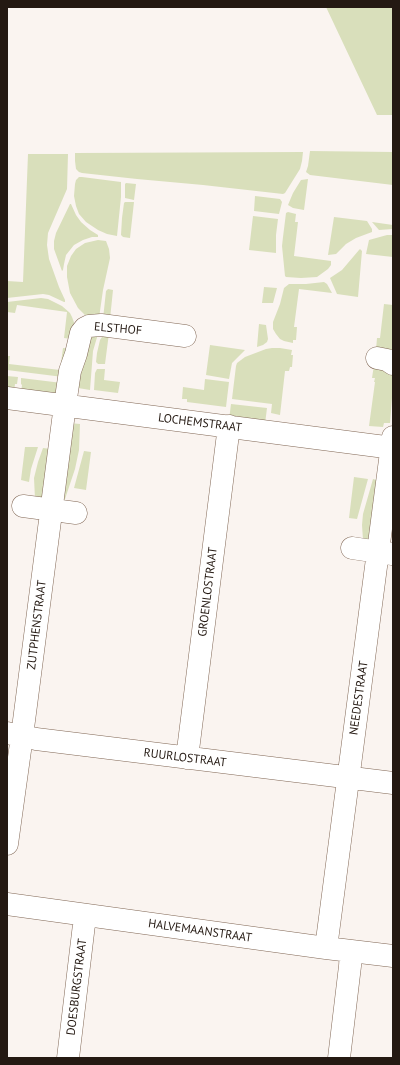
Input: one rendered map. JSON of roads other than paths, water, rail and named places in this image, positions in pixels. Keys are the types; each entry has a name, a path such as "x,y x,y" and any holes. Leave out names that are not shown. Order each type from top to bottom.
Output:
{"street":[{"name":"ELSTHOF","path":"65,405 72,344 80,337 83,330 89,326 94,325 185,336"},
{"name":"LOCHEMSTRAAT","path":"7,398 229,426 393,444"},
{"name":"ZUTPHENSTRAAT","path":"7,844 15,734 52,509 65,405"},
{"name":"GROENLOSTRAAT","path":"187,758 229,426"},
{"name":"NEEDESTRAAT","path":"326,948 348,778 386,553 393,444"},
{"path":"23,506 76,512"},
{"path":"352,548 386,553"},
{"name":"RUURLOSTRAAT","path":"15,734 187,758 393,783"},
{"name":"HALVEMAANSTRAAT","path":"7,904 85,916 393,956"},
{"name":"DOESBURGSTRAAT","path":"68,1058 85,916"},
{"path":"339,1058 351,951"}]}
